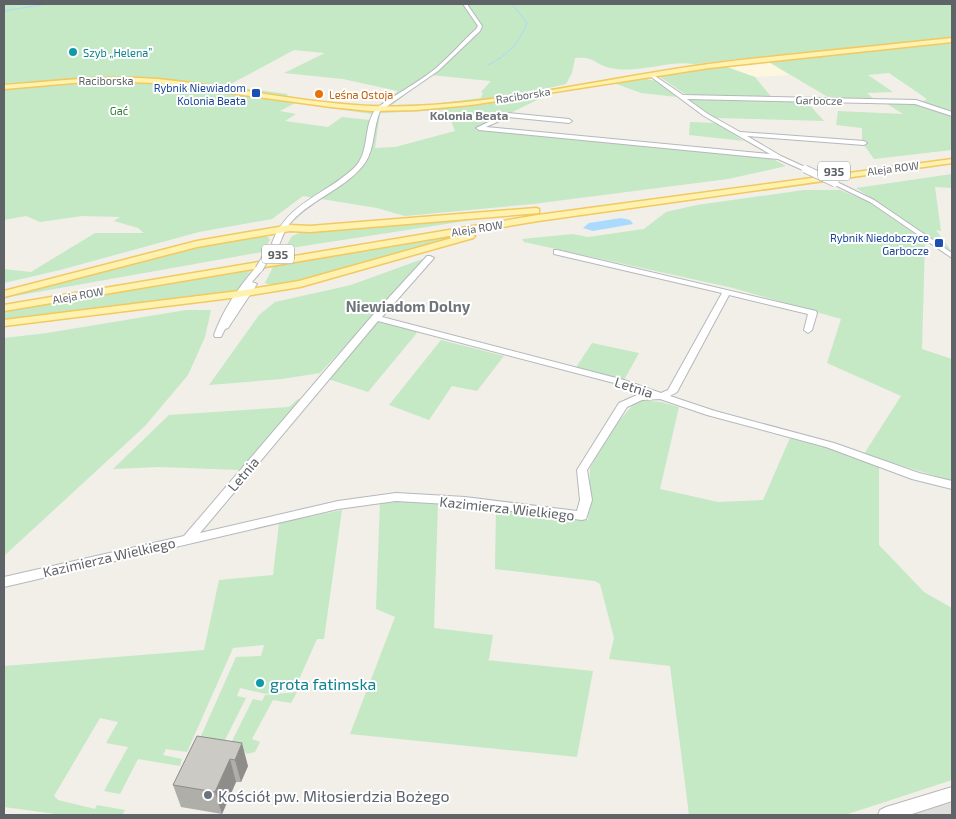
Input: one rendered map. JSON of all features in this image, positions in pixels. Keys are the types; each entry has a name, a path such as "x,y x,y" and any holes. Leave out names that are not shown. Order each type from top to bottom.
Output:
{"main road":[{"name":"Raciborska","path":"4,86 96,79 157,81 331,105 380,109 455,105 709,66 952,40"},
{"name":"Aleja ROW","path":"4,301 554,210 952,156"},
{"name":"Aleja ROW","path":"4,308 538,218 952,161"},
{"path":"4,294 174,250 285,229 554,210"},
{"path":"4,323 244,293 325,278 538,218"}],"street":[{"path":"244,293 285,229 308,204 361,163 370,144 376,114 380,109 436,70 480,26 466,4"},
{"path":"652,75 706,115 779,157 872,201 952,256"},
{"name":"Garbocze","path":"683,97 916,102 952,114"},
{"path":"570,122 507,115 479,128 779,157"},
{"path":"737,133 864,143"},
{"path":"557,252 813,313 808,330"},
{"name":"Letnia","path":"188,538 375,318 430,258"},
{"name":"Letnia","path":"375,318 621,382 661,396 672,392 726,292"},
{"name":"Kazimierza Wielkiego","path":"4,582 188,538 338,506 396,497 465,502 582,516 586,500 582,470 623,405 640,397 661,396 711,413 830,445 916,476 952,485"},
{"path":"886,815 952,794"}],"shaded area":[{"path":"767,61 789,75 755,77 724,66"},
{"path":"952,802 952,815 903,815"}],"green space":[{"name":"Gać","path":"4,4 952,4 952,37 922,41 929,44 952,42 952,81 950,82 952,83 952,96 950,96 952,97 952,110 946,111 922,102 927,99 889,73 868,75 893,92 867,93 875,100 833,100 767,61 871,50 864,46 632,69 611,68 591,59 575,58 572,73 566,84 535,91 549,94 478,129 599,142 762,153 786,166 728,179 533,204 405,216 377,208 303,196 272,219 199,232 60,270 4,283 4,269 31,272 95,233 144,233 138,228 114,221 120,217 82,216 40,222 26,216 4,220","holes":["294,50 325,53 284,73 343,79 398,91 377,108 285,97 288,94 227,86","431,75 491,81 481,92 483,93 481,98 433,104 392,105","295,103 373,114 370,120 342,117 328,127 285,121 296,114 280,111","447,110 455,131 395,147 375,148 380,113"]},
{"path":"724,66 755,77 773,99 688,96 657,75"},
{"path":"646,79 656,81 677,97 641,93 614,83"},
{"path":"687,98 806,101 824,121 715,118"},
{"path":"884,102 924,104 952,116 952,150 874,159 862,142 862,128 836,125 838,111 903,114"},
{"path":"690,122 716,123 744,141 689,135"},
{"path":"952,174 952,188 935,187 941,231 936,230 952,252 856,188"},
{"path":"804,190 840,190 867,201 925,241 922,349 952,359 952,481 864,454 901,396 827,363 841,319 733,288 524,242 522,239 573,234 588,237 644,229 666,212 697,205"},
{"path":"504,215 284,249 292,236 304,231"},
{"path":"493,228 337,273 279,284 265,283 274,265"},
{"path":"262,236 268,237 270,240 262,252 4,298 4,296 132,263 229,241"},
{"path":"428,257 320,373 282,379 209,385 259,315 275,302 351,285"},
{"path":"252,268 237,291 4,320 4,312"},
{"path":"186,310 211,310 205,337 188,375 145,426 4,556 4,338 47,333"},
{"path":"376,321 417,331 368,392 328,379"},
{"path":"441,340 504,356 477,391 452,386 429,420 389,405"},
{"path":"592,343 639,353 624,380 575,369"},
{"path":"298,399 302,399 240,470 159,467 113,469 169,415 289,407"},
{"path":"637,400 661,402 679,407 660,489 718,502 763,500 790,438 835,450 879,467 879,545 924,592 952,608 952,780 848,814 689,815 670,666 609,659 614,638 600,584 595,581 495,569 496,510 588,520 590,468 613,428"},
{"path":"393,500 438,503 434,628 493,635 489,659 487,660 593,671 577,757 350,734 395,617 376,609 380,502"},
{"path":"342,510 324,639 317,639 296,686 266,694 240,688 237,696 246,698 223,744 197,745 236,657 261,656 264,645 233,648 187,752 166,749 163,755 182,759 180,766 138,759 120,794 104,791 128,747 106,743 118,722 100,718 54,796 58,800 95,809 97,805 125,810 122,815 63,815 4,807 4,666 204,650 219,580 273,575 279,523"},
{"path":"297,692 291,703 273,700 252,739 260,742 255,752 247,754 238,746 230,745 253,699 262,701 265,695"}],"water":[{"path":"621,218 630,220 633,224 593,231 583,228 589,223"}],"building":[{"path":"197,736 242,743 235,760 230,759 215,792 173,785"}],"waterway":[{"path":"4,11 47,4"},
{"path":"488,65 512,48 521,36 527,23 512,4"}],"place":[{"name":"Szyb „Helena”","path":"73,52"},
{"name":"Rybnik Niewiadom Kolonia Beata","path":"256,93"},
{"name":"Leśna Ostoja","path":"319,94"},
{"name":"Rybnik Niedobczyce Garbocze","path":"939,243"},
{"name":"grota fatimska","path":"260,683"},
{"name":"Kościół pw. Miłosierdzia Bożego","path":"208,795"}],"district":[{"name":"Kolonia Beata","path":"469,115"},
{"name":"Niewiadom Dolny","path":"408,306"}]}
